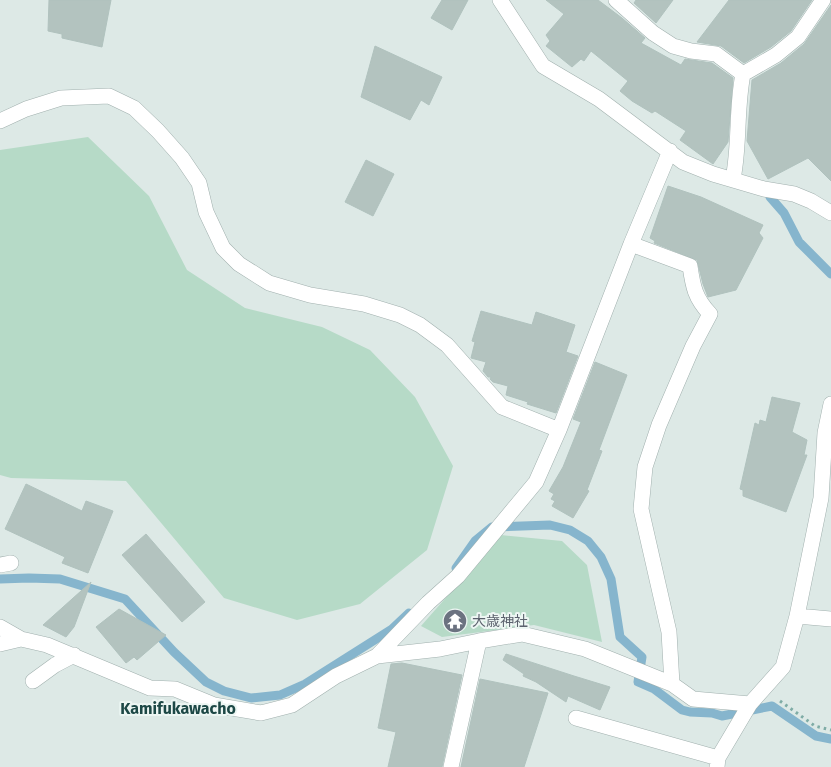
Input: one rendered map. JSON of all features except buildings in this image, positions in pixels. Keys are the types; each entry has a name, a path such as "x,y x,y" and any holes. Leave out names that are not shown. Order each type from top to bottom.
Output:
{"street":[{"path":"500,0 543,66 599,99 683,162 713,174 764,189 794,194 811,201 831,214"},
{"path":"616,0 653,33 673,46 691,51 716,54 743,74"},
{"path":"733,179 737,160 739,93 743,74 776,55 798,37 823,0"},
{"path":"0,121 26,109 61,98 109,96 134,108 170,144 199,183 206,212 223,248 239,264 269,283 310,295 364,304 420,325 447,345 502,406 559,430"},
{"path":"377,656 428,603 458,576 536,482 559,430 631,244 670,151"},
{"path":"631,244 690,266 695,293 700,303 710,314 693,346 659,425 645,467 641,509 669,632 672,684"},
{"path":"576,718 718,763 750,704 782,667 797,616 821,498 826,433 831,404"},
{"path":"797,616 831,619"},
{"path":"0,627 21,639 46,645 150,688 175,689 214,704 261,713 292,705 336,676 377,656 440,649 522,634 585,648 672,684 693,699 750,704"},
{"path":"0,644 21,639"},
{"path":"451,767 479,641"},
{"path":"33,681 55,665 74,656"}],"path":[{"path":"763,690 815,726 831,730"}],"green space":[{"path":"88,137 149,196 187,270 245,308 322,327 370,350 415,397 453,466 427,550 360,604 297,620 224,598 126,481 11,478 0,475 0,150"},
{"path":"501,535 562,541 587,565 602,642 534,625 442,637 421,626"}],"waterway":[{"path":"770,197 784,213 799,242 831,274"},
{"path":"456,568 475,541 492,527 550,525 570,530 588,541 601,557 611,579 620,637 642,657 638,682 654,689 682,710 690,712 712,713 722,716 772,706 816,736 831,739"},
{"path":"0,579 60,579 125,599 174,652 206,682 224,691 251,698 280,695 305,684 392,629 409,613"}],"place":[{"name":"大歳神社","path":"455,621"}],"district":[{"name":"Kamifukawacho","path":"178,708"}]}
